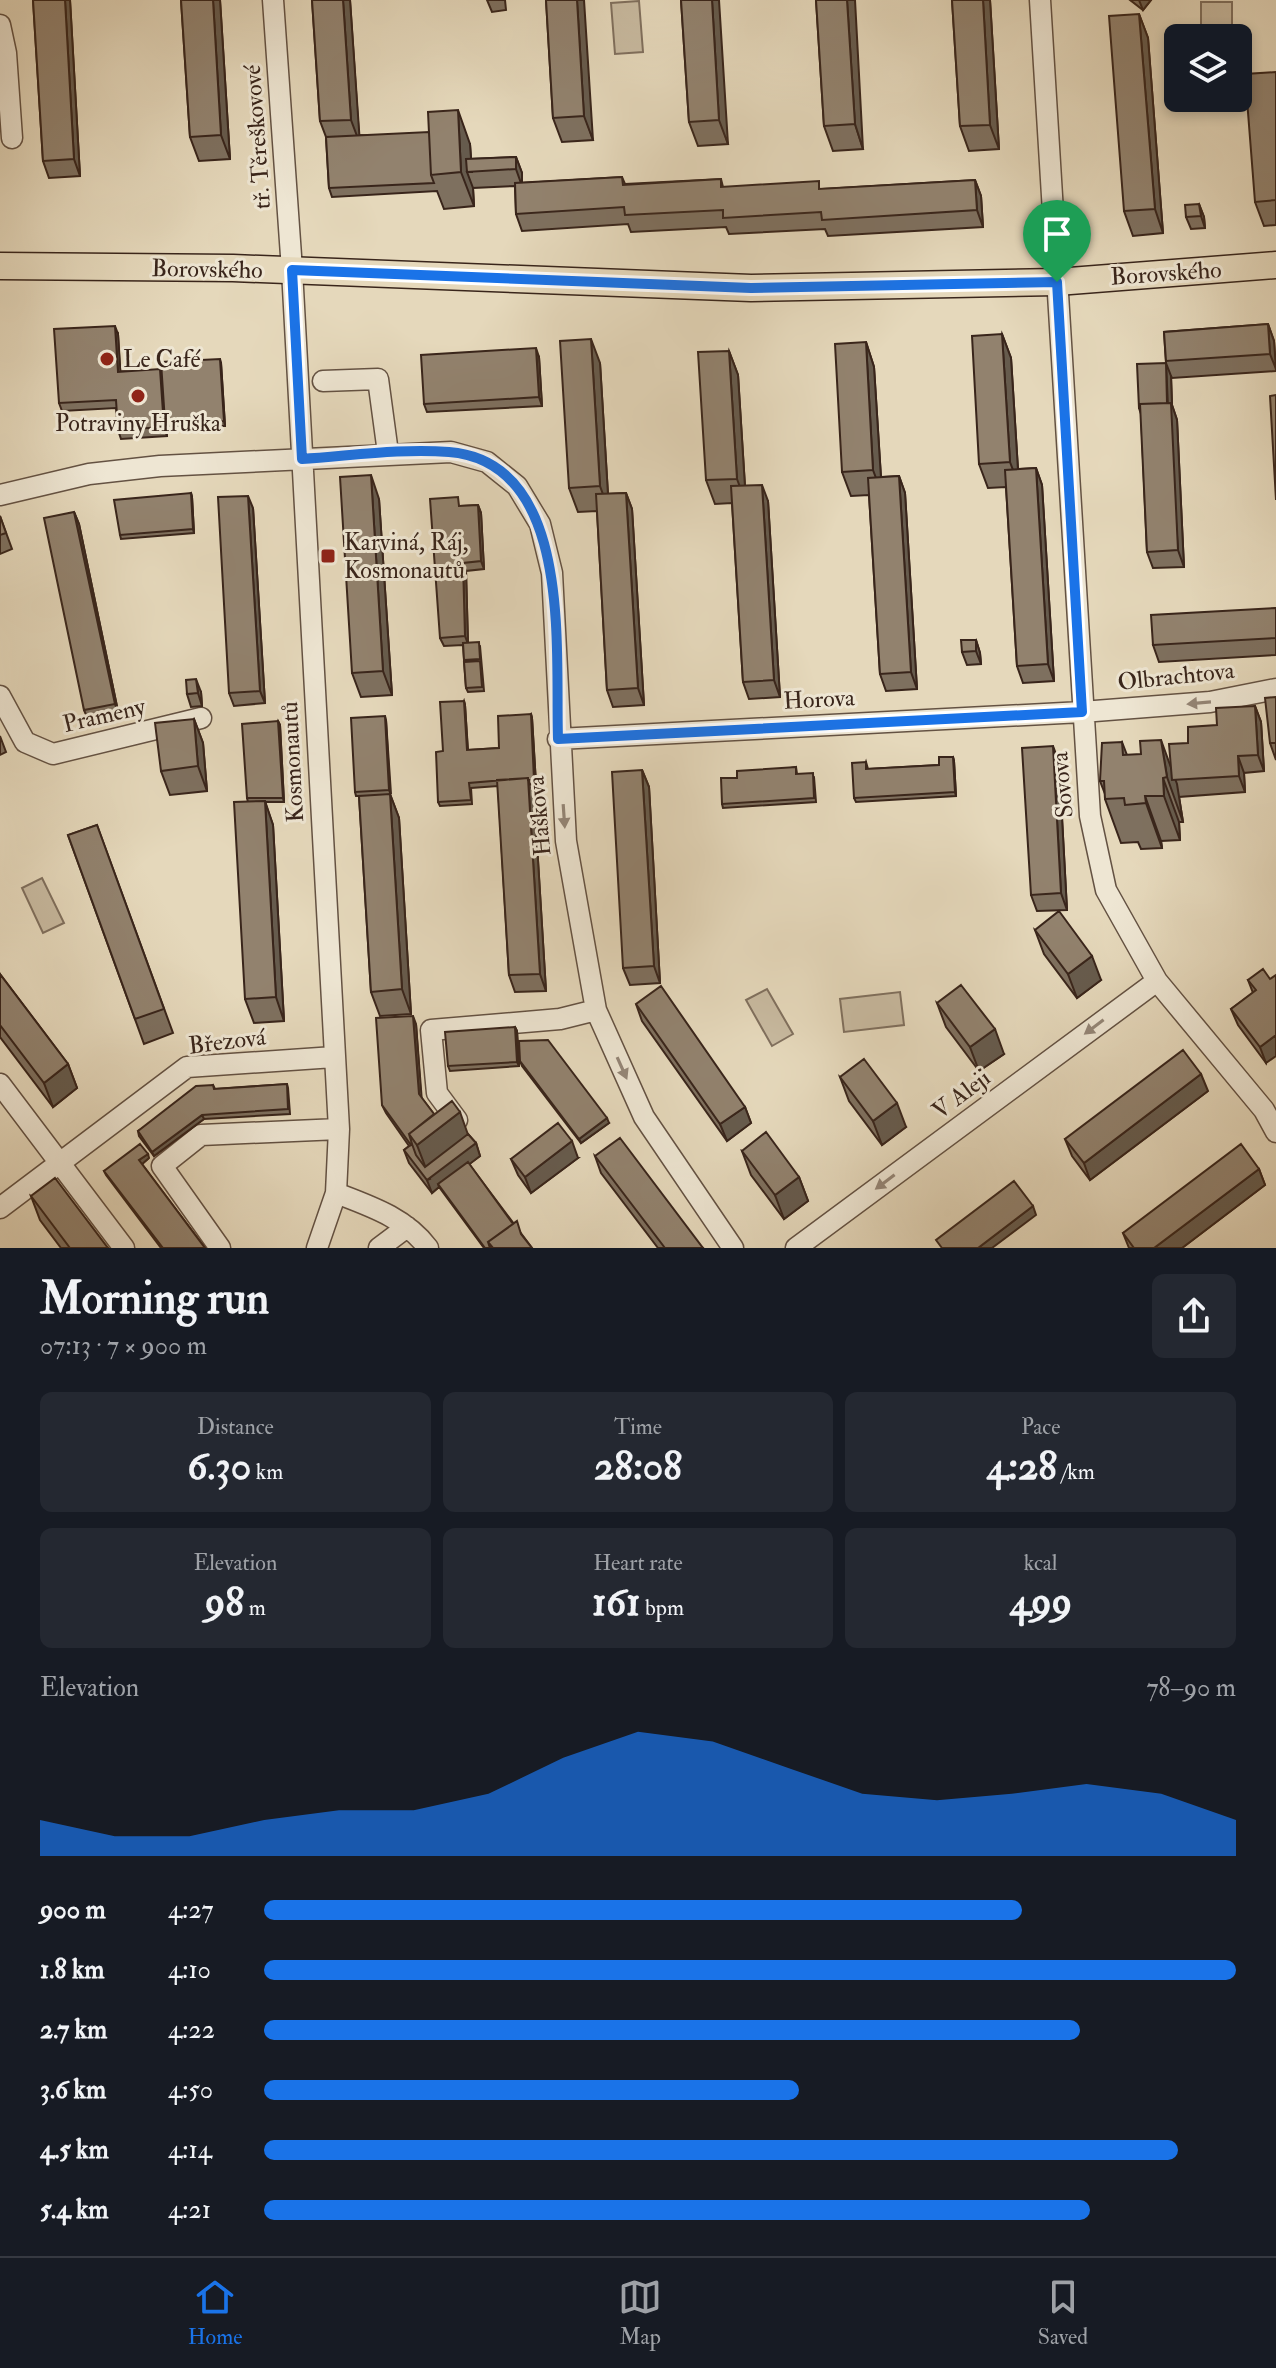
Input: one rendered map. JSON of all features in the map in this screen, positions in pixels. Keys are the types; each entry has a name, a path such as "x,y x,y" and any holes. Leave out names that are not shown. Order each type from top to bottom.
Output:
{"main road":[{"name":"Borovského","path":"0,266 292,270 751,288 1057,282 1276,265"}],"street":[{"name":"tř. Těreškovové","path":"273,0 292,270"},
{"name":"Sovova","path":"1040,0 1090,816 1106,890 1157,981 1264,1110 1276,1132"},
{"path":"0,25 6,53 12,138"},
{"name":"Kosmonautů","path":"292,270 339,1129 336,1193 317,1248"},
{"path":"323,381 378,379 388,453"},
{"name":"Haškova","path":"302,459 451,452 487,462 517,486 540,524 552,573 558,739 566,841 596,1010 644,1117 733,1248"},
{"path":"0,495 89,474 302,459"},
{"name":"Olbrachtova","path":"1082,712 1210,702 1276,689"},
{"name":"Prameny","path":"0,696 25,742 53,754 201,718"},
{"name":"Horova","path":"558,739 1082,712"},
{"name":"V Aleji","path":"796,1248 1157,981"},
{"path":"457,1120 437,1093 431,1030 560,1019 596,1010"},
{"name":"Březová","path":"0,1208 187,1067 334,1057"},
{"path":"0,1084 124,1248"},
{"path":"220,1248 162,1166 201,1135 339,1129"},
{"path":"336,1193 381,1210 407,1227 428,1248"},
{"path":"379,1248 407,1227"}],"shaded area":[{"path":"639,1 643,52 615,54 611,3"},
{"path":"1201,2 1232,2 1232,24 1201,24"},
{"path":"42,878 64,923 43,933 22,888"},
{"path":"767,989 793,1034 772,1046 746,1000"},
{"path":"900,992 904,1025 844,1032 840,999"}],"building":[{"path":"33,0 65,0 74,159 43,161"},
{"path":"181,0 213,0 221,135 190,137"},
{"path":"312,0 343,0 351,120 320,121"},
{"path":"546,0 577,0 584,116 553,118"},
{"path":"681,0 712,0 719,120 689,122"},
{"path":"816,0 847,0 855,124 824,126"},
{"path":"952,0 983,0 990,125 960,126"},
{"path":"1139,14 1155,209 1124,211 1109,16"},
{"path":"1276,72 1276,200 1255,202 1248,112 1252,112 1252,74"},
{"path":"458,110 461,172 431,175 428,112"},
{"path":"429,132 434,183 329,188 326,137"},
{"path":"516,157 516,169 467,172 466,159"},
{"path":"622,177 623,185 721,179 721,187 819,181 819,189 975,180 977,210 822,220 821,212 723,218 723,210 625,215 624,207 516,214 515,183"},
{"path":"1199,204 1201,216 1186,217 1185,205"},
{"path":"1268,324 1270,354 1166,361 1164,332"},
{"path":"115,326 118,372 160,369 164,427 118,430 116,400 59,403 54,329"},
{"path":"1002,334 1010,462 979,464 972,336"},
{"path":"591,339 600,486 569,488 560,341"},
{"path":"866,342 873,470 842,472 835,344"},
{"path":"536,348 539,397 424,404 421,355"},
{"path":"729,351 737,479 706,480 698,352"},
{"path":"220,359 224,421 165,422 161,362"},
{"path":"1166,363 1167,403 1140,404 1139,408 1137,364"},
{"path":"1276,395 1276,500 1270,396"},
{"path":"1171,403 1178,550 1147,552 1140,404"},
{"path":"1036,468 1048,664 1017,666 1005,470"},
{"path":"371,475 383,671 352,673 340,477"},
{"path":"899,476 911,672 880,674 868,478"},
{"path":"762,485 774,680 743,682 731,486"},
{"path":"191,493 193,529 120,535 114,500"},
{"path":"626,493 638,688 607,690 596,494"},
{"path":"248,496 260,691 229,693 218,497"},
{"path":"458,497 459,506 478,505 481,561 463,563 465,636 440,638 430,499"},
{"path":"74,512 115,704 84,710 44,518"},
{"path":"0,516 6,533 0,535"},
{"path":"1276,608 1276,638 1153,645 1151,615"},
{"path":"961,640 976,640 976,651 962,652"},
{"path":"479,642 480,659 464,660 463,643"},
{"path":"480,661 482,687 466,688 464,662"},
{"path":"196,679 198,693 187,694 186,680"},
{"path":"1276,697 1276,743 1270,743 1265,698"},
{"path":"464,701 467,750 499,748 498,716 531,714 534,780 469,783 471,800 438,802 436,752 443,751 440,702"},
{"path":"1255,706 1258,755 1238,756 1239,776 1172,780 1169,744 1188,743 1188,727 1217,725 1216,708"},
{"path":"385,716 389,790 355,792 351,718"},
{"path":"194,719 198,766 161,771 155,723"},
{"path":"278,721 283,798 247,798 242,724"},
{"path":"1161,740 1167,777 1163,778 1164,796 1145,796 1146,803 1125,805 1124,798 1105,799 1104,781 1100,781 1102,743 1122,742 1123,755 1141,754 1140,741"},
{"path":"1053,746 1061,893 1031,895 1022,748"},
{"path":"939,757 953,757 955,792 854,798 852,763 866,762 866,769 939,765"},
{"path":"796,767 796,774 813,773 814,798 722,804 721,778 737,778 737,771"},
{"path":"642,770 654,966 623,968 612,772"},
{"path":"528,778 540,974 509,975 497,780"},
{"path":"390,794 402,989 371,992 359,796"},
{"path":"265,801 276,997 245,999 234,802"},
{"path":"97,825 164,1009 135,1019 68,835"},
{"path":"1059,911 1092,956 1068,974 1035,930"},
{"path":"1263,969 1270,979 1276,975 1276,1035 1260,1047 1231,1009 1256,990 1248,980"},
{"path":"0,974 68,1064 44,1083 0,1025"},
{"path":"961,985 995,1029 970,1047 937,1003"},
{"path":"661,986 745,1107 720,1124 636,1004"},
{"path":"413,1016 419,1094 434,1114 409,1134 411,1145 382,1105 376,1018"},
{"path":"515,1027 517,1062 448,1066 445,1032"},
{"path":"548,1040 607,1118 579,1139 520,1061 519,1041"},
{"path":"1183,1050 1201,1074 1084,1163 1065,1139"},
{"path":"864,1059 897,1103 873,1121 840,1077"},
{"path":"287,1084 288,1109 202,1115 152,1152 138,1131 196,1086 213,1085 214,1089"},
{"path":"452,1101 460,1112 417,1145 409,1134"},
{"path":"558,1123 572,1141 525,1177 511,1159"},
{"path":"766,1132 799,1177 775,1195 742,1151"},
{"path":"468,1134 476,1143 427,1180 404,1150 412,1144 425,1167"},
{"path":"620,1138 703,1248 665,1248 595,1156"},
{"path":"140,1144 148,1154 139,1160 205,1248 163,1248 104,1171"},
{"path":"1241,1144 1259,1169 1154,1248 1134,1248 1123,1233"},
{"path":"468,1162 513,1224 488,1242 490,1248 485,1248 438,1184"},
{"path":"55,1178 108,1248 70,1248 31,1196"},
{"path":"1014,1181 1033,1206 978,1248 942,1248 936,1240"},
{"path":"517,1221 521,1234 532,1248 493,1248 488,1242"}],"place":[{"name":"Le Café","path":"107,359"},
{"name":"Potraviny Hruška","path":"138,396"},
{"name":"Karviná, Ráj, Kosmonautů","path":"328,556"}],"route":[{"path":"292,270 751,288 1057,282 1082,712 558,739 552,573 540,524 517,486 487,462 451,452 302,459 292,270"}]}
